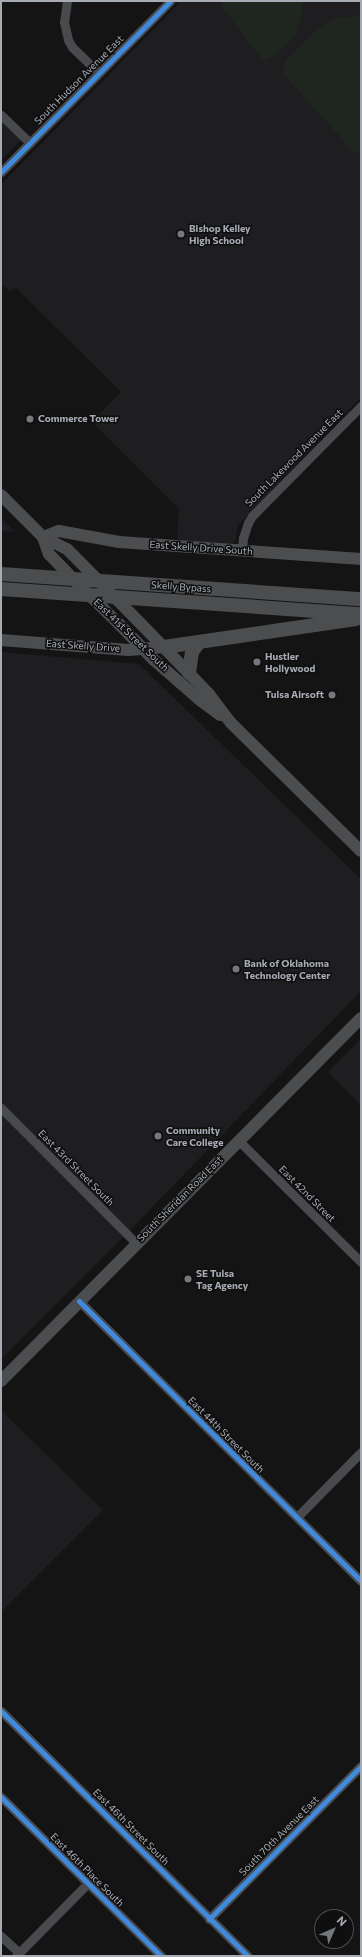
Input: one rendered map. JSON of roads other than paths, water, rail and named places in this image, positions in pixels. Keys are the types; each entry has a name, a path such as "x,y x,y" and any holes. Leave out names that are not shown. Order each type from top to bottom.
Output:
{"highway":[{"name":"Skelly Bypass","path":"1,574 361,599"},
{"name":"Skelly Bypass","path":"1,589 361,614"},
{"path":"164,647 361,618"},
{"path":"189,673 192,652 199,642"}],"main road":[{"name":"East 41st Street South","path":"1,495 43,537 66,549 73,555 209,694 231,723 361,851"},
{"name":"East Skelly Drive South","path":"43,537 59,531 119,542 361,559"},
{"name":"East 41st Street South","path":"43,537 49,554 142,648 201,701 231,723"},
{"name":"East Skelly Drive","path":"1,640 130,650 164,647"},
{"name":"South Sheridan Road East","path":"1,1381 238,1140 361,1018"}],"street":[{"path":"68,1 64,22 68,40 72,47 99,73"},
{"name":"South Hudson Avenue East","path":"1,172 170,1"},
{"path":"1,115 30,143"},
{"name":"South Lakewood Avenue East","path":"242,551 245,533 252,516 361,406"},
{"name":"East 43rd Street South","path":"1,1108 136,1243"},
{"name":"East 42nd Street","path":"238,1140 361,1262"},
{"name":"East 44th Street South","path":"79,1301 361,1581"},
{"path":"297,1517 361,1452"},
{"name":"East 46th Street South","path":"1,1711 248,1956"},
{"name":"South 70th Avenue East","path":"209,1919 361,1766"},
{"name":"East 46th Place South","path":"1,1797 160,1956"},
{"path":"1,1936 17,1954 88,1883"}],"place":[{"name":"Bishop Kelley High School","path":"181,234"},
{"name":"Commerce Tower","path":"30,419"},
{"name":"Hustler Hollywood","path":"257,662"},
{"name":"Tulsa Airsoft","path":"332,695"},
{"name":"Bank of Oklahoma Technology Center","path":"236,969"},
{"name":"Community Care College","path":"158,1136"},
{"name":"SE Tulsa Tag Agency","path":"188,1279"}]}
